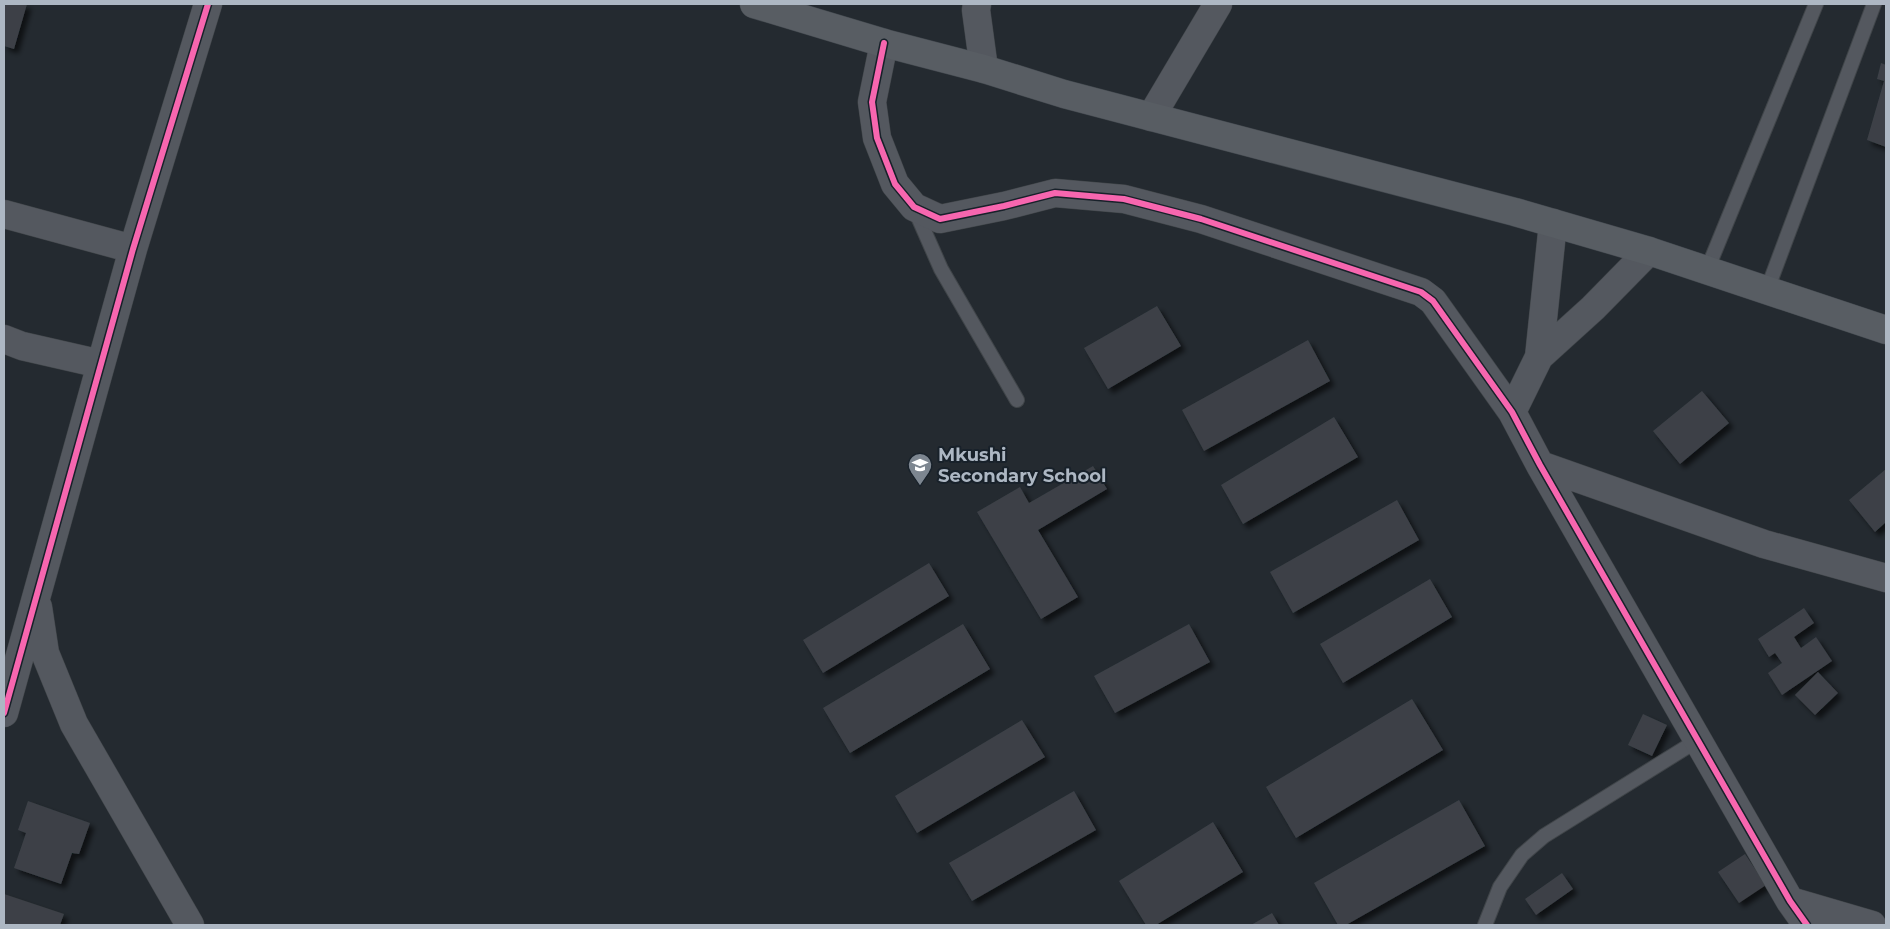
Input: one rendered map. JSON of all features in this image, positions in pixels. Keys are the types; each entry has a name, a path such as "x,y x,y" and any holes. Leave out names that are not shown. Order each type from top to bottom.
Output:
{"street":[{"path":"4,713 133,249 208,4"},
{"path":"754,4 884,43 984,69 1064,94 1553,223 1649,251 1886,330"},
{"path":"978,4 976,10 984,69"},
{"path":"1151,117 1218,4"},
{"path":"884,43 872,102 876,138 895,184 914,207 940,219 1004,206 1054,193 1124,199 1200,219 1421,292 1433,301 1512,412 1540,465 1790,901 1807,925"},
{"path":"4,214 133,249"},
{"path":"1512,412 1539,357 1553,223"},
{"path":"1539,357 1593,308 1649,251"},
{"path":"4,339 22,346 100,364"},
{"path":"1540,465 1764,544 1886,578"},
{"path":"37,597 45,653 74,724 190,925"},
{"path":"1790,901 1872,925"}],"lane":[{"path":"1707,270 1816,4"},
{"path":"1767,290 1874,4"},
{"path":"914,207 941,269 1017,400"},
{"path":"1485,925 1500,887 1522,855 1544,836 1698,740"}],"building":[{"path":"4,4 27,4 14,49 4,46"},
{"path":"1881,63 1886,65 1886,147 1867,140 1884,81 1877,79"},
{"path":"1157,306 1181,346 1108,389 1084,348"},
{"path":"1308,340 1330,381 1204,451 1182,410"},
{"path":"1702,391 1729,423 1680,464 1653,431"},
{"path":"1334,417 1358,457 1243,524 1221,485"},
{"path":"1093,466 1107,489 1038,530 1078,597 1041,619 977,512 1020,487 1029,503"},
{"path":"1886,469 1886,522 1875,532 1849,500"},
{"path":"1397,500 1419,540 1293,613 1270,572"},
{"path":"929,563 949,596 823,673 803,640"},
{"path":"1430,579 1452,617 1343,683 1320,644"},
{"path":"1804,608 1814,623 1794,637 1801,648 1816,637 1832,661 1782,695 1768,673 1782,663 1775,653 1769,657 1758,639"},
{"path":"963,624 990,669 850,753 823,708"},
{"path":"1189,624 1210,662 1115,713 1094,676"},
{"path":"1818,672 1838,693 1815,715 1795,695"},
{"path":"1412,699 1443,750 1296,838 1266,787"},
{"path":"1643,714 1667,725 1652,756 1628,745"},
{"path":"1022,720 1045,757 917,833 895,796"},
{"path":"1074,791 1096,830 972,901 949,863"},
{"path":"1459,800 1485,846 1346,925 1338,925 1314,883"},
{"path":"28,801 90,823 79,854 72,853 61,884 14,868 26,833 18,830"},
{"path":"1213,822 1243,872 1156,925 1146,925 1119,881"},
{"path":"1745,854 1766,885 1739,903 1718,872"},
{"path":"1562,873 1573,889 1536,915 1525,899"},
{"path":"4,894 64,914 60,925 4,925"},
{"path":"1272,913 1279,925 1251,925"}],"cycle path":[{"path":"4,713 133,249 208,4"},
{"path":"884,43 872,102 877,138 895,184 914,207 940,219 1055,193 1124,199 1201,219 1421,292 1433,301 1512,412 1540,465 1790,901 1807,925"}],"place":[{"name":"Mkushi Secondary School","path":"920,486"}]}
